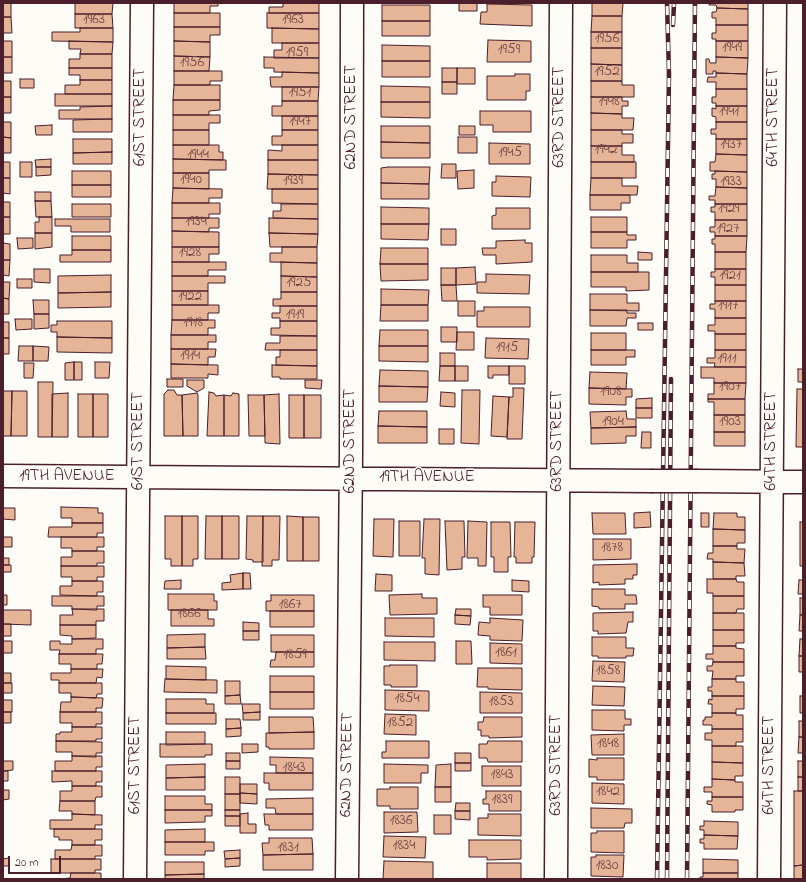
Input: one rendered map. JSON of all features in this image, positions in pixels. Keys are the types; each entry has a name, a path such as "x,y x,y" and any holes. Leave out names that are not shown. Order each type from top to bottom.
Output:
{"street":[{"name":"61ST STREET","path":"135,879 142,3"},
{"name":"62ND STREET","path":"347,879 351,478 352,3"},
{"name":"63RD STREET","path":"556,879 561,3"},
{"name":"64TH STREET","path":"769,879 775,3"},
{"name":"19TH AVENUE","path":"3,476 803,482"}],"building":[{"path":"3,3 11,3 11,17 3,17"},
{"path":"75,3 113,3 112,14 75,14"},
{"path":"174,3 218,3 218,6 210,6 210,13 174,13"},
{"path":"283,3 319,3 319,13 269,13 269,7 283,7"},
{"path":"459,3 477,3 477,11 459,11"},
{"path":"592,3 623,3 622,16 592,16"},
{"path":"709,3 748,3 748,9 717,8 716,5 709,5"},
{"path":"487,4 532,5 532,26 480,24 481,12 487,12"},
{"path":"382,5 430,5 430,21 382,21"},
{"path":"717,8 748,9 748,25 716,25 716,18 712,18 712,12 716,12"},
{"path":"174,13 220,13 220,27 174,27"},
{"path":"267,13 319,13 319,29 267,28"},
{"path":"75,14 112,14 113,28 75,28"},
{"path":"592,16 622,16 622,32 591,32"},
{"path":"3,17 11,17 12,33 3,33"},
{"path":"382,21 430,21 430,36 382,36"},
{"path":"716,25 748,25 748,41 716,41 716,39 712,39 712,33 716,33"},
{"path":"174,27 220,27 220,35 210,35 210,42 174,41"},
{"path":"80,28 113,28 113,42 52,41 52,32 80,32"},
{"path":"272,28 319,29 319,43 272,43"},
{"path":"591,32 622,32 622,48 591,48"},
{"path":"488,40 531,41 531,62 487,62"},
{"path":"3,41 12,41 12,57 3,57"},
{"path":"69,41 113,42 112,54 80,54 81,49 69,49"},
{"path":"174,41 210,42 210,57 174,56"},
{"path":"716,41 748,41 748,58 716,57"},
{"path":"282,43 319,43 319,58 274,58 274,50 282,50"},
{"path":"382,45 430,46 430,61 382,61"},
{"path":"591,48 622,48 622,65 591,64"},
{"path":"80,54 112,54 112,68 69,68 69,59 80,59"},
{"path":"174,56 210,57 209,71 174,71"},
{"path":"3,57 12,57 12,73 3,73"},
{"path":"264,57 319,58 319,73 274,72 274,68 264,68"},
{"path":"716,57 748,58 747,74 716,73 716,71 713,71 713,74 706,74 706,59 709,59 710,63 716,63"},
{"path":"382,61 430,61 430,77 382,77"},
{"path":"591,64 622,65 622,81 591,81"},
{"path":"69,68 112,68 112,80 80,80 80,75 69,75"},
{"path":"442,68 457,68 457,82 442,82"},
{"path":"457,68 475,68 475,84 457,84"},
{"path":"174,71 222,71 222,81 210,81 210,85 174,85"},
{"path":"282,72 319,73 319,87 271,87 270,77 282,77"},
{"path":"716,73 747,74 747,89 716,89 716,82 707,82 708,77 716,77"},
{"path":"515,74 530,74 530,91 526,91 526,100 487,100 487,76 515,76"},
{"path":"20,79 34,79 34,88 20,88"},
{"path":"80,80 112,80 112,94 65,94 65,85 80,85"},
{"path":"3,81 11,81 11,97 3,97"},
{"path":"591,81 622,81 622,85 634,85 634,97 591,97"},
{"path":"442,82 457,82 457,94 442,94"},
{"path":"174,85 220,85 220,100 173,100"},
{"path":"381,86 430,87 430,102 381,102"},
{"path":"282,87 319,87 318,101 282,101"},
{"path":"716,89 747,89 747,106 716,106 716,103 712,103 712,97 716,97"},
{"path":"55,94 112,94 112,106 55,106"},
{"path":"3,97 11,97 11,113 3,113"},
{"path":"591,97 622,97 622,101 628,101 628,106 622,106 622,114 591,113"},
{"path":"173,100 220,100 220,110 209,111 209,115 173,115"},
{"path":"282,101 318,101 318,116 272,116 272,106 282,106"},
{"path":"381,102 430,102 430,118 381,117"},
{"path":"112,106 112,119 59,119 59,110 80,110 80,107"},
{"path":"716,106 747,106 747,122 716,122 716,117 712,116 712,108 716,109"},
{"path":"480,111 531,111 531,132 493,132 493,125 480,125"},
{"path":"591,113 622,114 622,118 634,118 633,130 591,130"},
{"path":"173,115 220,115 220,123 209,123 209,130 173,130"},
{"path":"282,116 318,116 318,130 282,130"},
{"path":"112,119 112,132 73,132 73,120"},
{"path":"3,122 11,122 11,138 3,137"},
{"path":"716,122 747,122 747,139 716,139 716,134 711,134 711,129 716,129"},
{"path":"52,125 52,135 36,135 35,126"},
{"path":"381,126 430,126 430,143 381,142"},
{"path":"459,126 475,126 475,135 459,135"},
{"path":"173,130 209,130 209,145 173,145"},
{"path":"282,130 318,130 318,145 272,145 272,136 282,136"},
{"path":"591,130 622,130 622,134 633,134 633,143 622,143 622,146 591,146"},
{"path":"3,137 11,138 11,153 3,153"},
{"path":"458,137 477,137 477,153 458,153"},
{"path":"73,139 112,139 112,152 73,153"},
{"path":"716,139 747,139 747,155 716,154"},
{"path":"381,142 430,143 430,158 381,158"},
{"path":"489,143 530,144 530,164 489,164"},
{"path":"173,145 219,145 219,152 223,152 223,160 173,159"},
{"path":"282,145 318,145 318,160 268,160 268,150 282,151"},
{"path":"591,146 622,146 622,155 634,155 634,162 591,162"},
{"path":"112,152 112,164 73,164 73,153"},
{"path":"716,154 747,155 747,172 710,171 710,162 715,162"},
{"path":"51,159 51,167 36,167 35,160"},
{"path":"173,159 226,160 226,170 209,170 209,173 173,173"},
{"path":"268,160 318,160 318,175 268,174"},
{"path":"3,162 10,162 10,178 3,178"},
{"path":"20,162 32,162 32,177 20,177"},
{"path":"591,162 636,162 636,178 591,178"},
{"path":"442,164 456,164 456,178 441,178"},
{"path":"36,167 51,167 51,175 36,176"},
{"path":"430,167 429,184 381,183 381,168"},
{"path":"474,170 474,188 458,189 457,171"},
{"path":"72,171 111,171 111,185 72,185"},
{"path":"715,171 747,172 747,188 716,187 716,179 712,179 712,174 715,174"},
{"path":"173,173 209,173 209,189 173,188"},
{"path":"268,174 318,175 318,189 267,189"},
{"path":"496,176 531,177 530,197 492,196 492,182 496,182"},
{"path":"3,178 10,178 10,194 3,193"},
{"path":"591,178 622,178 622,186 638,186 637,195 590,195"},
{"path":"381,183 429,184 429,199 381,199"},
{"path":"72,185 111,185 111,197 72,197"},
{"path":"716,187 747,188 747,204 715,204 715,200 709,200 709,196 715,196"},
{"path":"173,188 222,189 222,198 209,198 209,203 172,203"},
{"path":"272,189 318,189 318,204 272,203"},
{"path":"35,192 51,192 51,201 35,201"},
{"path":"590,195 630,195 630,203 621,203 621,210 590,210"},
{"path":"35,201 51,201 52,217 36,217"},
{"path":"3,202 10,202 10,217 3,217"},
{"path":"172,203 220,203 220,214 209,214 209,218 172,218"},
{"path":"72,204 111,204 111,217 72,217"},
{"path":"281,204 318,204 318,219 273,218 273,211 281,211"},
{"path":"715,204 747,204 747,220 715,220 715,212 711,212 711,207 715,207"},
{"path":"381,207 429,208 429,224 381,224"},
{"path":"496,208 530,208 530,229 492,229 492,216 496,215"},
{"path":"3,217 10,217 10,234 3,234"},
{"path":"39,217 52,217 52,233 35,233 35,222 39,222"},
{"path":"591,217 627,217 627,232 591,232"},
{"path":"172,218 219,218 219,228 209,228 209,232 172,231"},
{"path":"269,218 318,219 318,234 269,233"},
{"path":"55,219 110,219 110,232 71,232 71,226 55,226"},
{"path":"715,220 747,220 747,236 715,236 715,232 710,232 710,227 715,227"},
{"path":"381,224 429,224 428,240 381,239"},
{"path":"441,229 456,229 456,245 441,245"},
{"path":"172,231 219,232 219,247 172,247"},
{"path":"591,232 627,232 627,235 636,235 636,240 627,240 627,248 591,248"},
{"path":"35,233 52,233 52,247 35,249"},
{"path":"269,233 318,234 317,247 270,247"},
{"path":"72,236 111,236 111,250 72,250"},
{"path":"715,236 747,236 746,252 715,252 715,244 712,244 712,239 715,239"},
{"path":"17,238 33,238 33,248 18,249"},
{"path":"525,240 525,243 532,243 532,262 496,264 496,255 483,255 482,248 496,248 496,241"},
{"path":"3,243 10,244 10,260 3,260"},
{"path":"172,247 219,247 219,254 209,254 209,262 172,262"},
{"path":"282,247 317,247 317,263 270,262 270,253 282,253"},
{"path":"381,248 428,248 428,264 380,264"},
{"path":"72,250 111,250 111,262 60,262 60,255 72,255"},
{"path":"638,252 652,253 652,260 638,260"},
{"path":"715,252 746,252 746,269 715,269"},
{"path":"591,255 627,255 627,263 638,263 638,272 591,272"},
{"path":"3,260 10,260 9,276 3,275"},
{"path":"172,262 226,262 226,270 208,270 208,276 172,276"},
{"path":"281,262 317,263 317,277 281,276"},
{"path":"380,264 428,264 428,280 381,281"},
{"path":"475,267 476,284 456,285 456,268"},
{"path":"441,268 456,268 456,285 441,285"},
{"path":"34,269 50,269 50,283 34,282"},
{"path":"715,269 746,269 746,285 715,285 715,277 711,277 711,272 715,272"},
{"path":"591,272 649,272 649,290 626,291 626,287 591,287"},
{"path":"486,274 530,275 529,294 477,293 477,282 486,282"},
{"path":"111,275 111,292 58,293 58,276"},
{"path":"172,276 225,276 225,283 208,283 208,291 172,291"},
{"path":"281,276 317,277 317,292 281,292"},
{"path":"17,279 32,279 32,288 17,288"},
{"path":"3,282 10,282 9,299 3,298"},
{"path":"441,285 456,285 457,301 442,301"},
{"path":"715,285 746,285 746,301 715,301"},
{"path":"381,289 429,290 428,305 381,305"},
{"path":"172,291 208,291 208,305 172,305"},
{"path":"111,292 111,307 58,308 58,293"},
{"path":"281,292 317,292 317,306 273,306 273,299 281,299"},
{"path":"590,294 627,294 627,303 639,303 639,311 590,310"},
{"path":"3,298 9,299 9,314 3,314"},
{"path":"33,300 49,300 49,314 34,314"},
{"path":"458,301 475,301 475,316 458,316"},
{"path":"715,301 746,301 746,318 715,318 715,309 710,309 710,304 715,304"},
{"path":"172,305 219,305 219,313 208,313 208,320 172,320"},
{"path":"381,305 428,305 428,321 380,321"},
{"path":"280,306 317,306 317,321 280,321 280,318 272,318 272,313 280,313"},
{"path":"484,307 530,307 530,327 477,327 477,311 484,311"},
{"path":"590,310 627,310 627,313 636,313 636,318 627,318 626,326 590,326"},
{"path":"34,314 49,314 49,328 34,329"},
{"path":"715,318 746,318 746,334 715,334 715,331 708,331 708,325 715,325"},
{"path":"15,319 32,319 32,329 16,330"},
{"path":"172,320 215,320 215,328 208,328 208,335 171,335"},
{"path":"57,321 112,321 112,338 57,337 57,332 51,332 51,325 57,325"},
{"path":"280,321 317,321 317,336 271,335 271,328 280,328"},
{"path":"3,322 9,322 9,338 3,338"},
{"path":"638,323 653,323 653,330 638,330"},
{"path":"441,327 457,327 457,342 441,342"},
{"path":"380,330 428,330 428,346 379,346"},
{"path":"457,332 474,332 474,350 456,350"},
{"path":"591,333 626,333 626,350 591,350"},
{"path":"715,334 746,334 746,350 715,350"},
{"path":"171,335 216,335 216,342 208,342 208,349 171,349"},
{"path":"280,336 317,336 317,350 265,350 266,343 280,343"},
{"path":"57,337 112,338 112,353 57,352"},
{"path":"3,338 9,338 9,354 3,354"},
{"path":"486,338 529,339 528,359 485,358"},
{"path":"19,346 33,346 33,361 18,361"},
{"path":"33,346 49,347 48,361 33,361"},
{"path":"379,346 428,346 428,362 379,361"},
{"path":"171,349 216,349 215,357 208,357 208,365 171,364"},
{"path":"280,350 317,350 317,366 276,365 276,357 280,357"},
{"path":"591,350 635,350 635,357 626,357 626,365 591,365"},
{"path":"715,350 746,350 746,367 714,367 715,363 707,363 707,358 715,358"},
{"path":"440,353 455,353 455,366 440,366"},
{"path":"74,362 82,362 82,380 74,380"},
{"path":"74,362 74,380 65,380 65,363"},
{"path":"95,362 110,362 109,378 95,378"},
{"path":"24,363 34,363 33,378 24,378"},
{"path":"171,364 218,365 218,375 208,374 208,378 171,378"},
{"path":"272,365 317,366 317,379 280,379 280,377 272,377"},
{"path":"440,366 455,366 455,381 439,381"},
{"path":"455,366 468,366 468,381 455,381"},
{"path":"488,366 509,366 509,375 493,375 493,378 488,378"},
{"path":"509,366 525,366 525,384 509,384"},
{"path":"701,367 746,367 746,383 714,383 714,378 701,378"},
{"path":"798,369 803,369 803,382 798,382"},
{"path":"380,370 428,371 428,387 379,386"},
{"path":"590,372 627,373 626,389 589,388"},
{"path":"167,379 183,379 183,387 167,387"},
{"path":"187,380 204,380 204,388 197,392 187,386"},
{"path":"305,380 322,380 321,389 305,388"},
{"path":"38,382 53,382 52,437 38,437"},
{"path":"714,383 746,383 745,399 708,399 708,394 714,394"},
{"path":"379,386 428,387 427,402 379,402"},
{"path":"513,388 524,388 522,439 507,439 509,397 513,397"},
{"path":"589,388 632,389 632,397 626,397 626,405 589,404"},
{"path":"797,389 803,389 803,447 796,447"},
{"path":"168,390 174,390 177,395 182,395 183,436 164,436 164,394"},
{"path":"462,390 480,390 479,444 461,443"},
{"path":"3,391 12,391 11,436 3,436"},
{"path":"12,391 27,391 27,436 11,436"},
{"path":"209,392 214,393 216,396 224,395 224,436 207,436"},
{"path":"441,392 455,393 455,407 440,406"},
{"path":"68,393 68,437 52,437 52,394"},
{"path":"197,393 198,436 183,436 182,395"},
{"path":"233,393 239,394 239,436 224,436 224,395 231,396"},
{"path":"78,394 93,394 93,437 78,437"},
{"path":"93,394 108,394 108,437 93,437"},
{"path":"279,394 280,444 265,443 264,395"},
{"path":"248,395 264,395 265,436 249,436"},
{"path":"289,395 304,395 304,438 289,438"},
{"path":"304,395 321,395 321,438 304,438"},
{"path":"493,396 509,397 507,437 491,436"},
{"path":"652,398 652,408 636,408 636,399"},
{"path":"708,399 745,399 745,415 714,415 714,402 708,402"},
{"path":"636,408 652,408 652,418 636,418"},
{"path":"379,411 427,411 427,427 378,426"},
{"path":"626,411 627,419 636,419 636,427 591,428 590,412"},
{"path":"714,415 745,415 745,432 714,432"},
{"path":"378,426 427,427 427,443 378,443"},
{"path":"636,427 636,436 626,436 626,443 591,444 591,428"},
{"path":"439,429 454,429 454,444 439,444"},
{"path":"642,432 651,432 651,448 641,448"},
{"path":"714,432 745,432 745,446 714,446"},
{"path":"61,507 98,508 98,513 103,513 103,523 72,523 72,518 61,518"},
{"path":"3,508 15,508 15,520 3,519"},
{"path":"650,512 651,527 634,528 634,513"},
{"path":"592,513 625,513 626,534 593,534"},
{"path":"701,513 709,513 709,527 701,527"},
{"path":"714,513 737,513 737,517 745,517 745,530 713,529"},
{"path":"165,516 182,516 182,566 171,566 171,559 165,559"},
{"path":"182,516 198,516 198,559 193,559 193,566 182,566"},
{"path":"206,516 222,516 222,559 205,559"},
{"path":"222,516 239,516 239,559 222,559"},
{"path":"247,516 263,516 263,562 253,562 253,560 246,559"},
{"path":"263,516 280,516 279,560 272,560 272,566 262,566"},
{"path":"287,516 303,517 303,561 287,561"},
{"path":"303,517 319,517 319,561 303,561"},
{"path":"374,519 394,519 393,557 373,556"},
{"path":"424,519 440,519 439,575 425,574 425,558 422,558"},
{"path":"399,521 420,521 420,556 399,556"},
{"path":"445,521 464,521 465,557 462,557 462,569 447,570"},
{"path":"468,521 487,522 486,566 478,566 478,558 467,558"},
{"path":"491,522 510,522 511,557 508,557 508,572 494,572 494,557 491,557"},
{"path":"515,522 535,522 534,557 532,557 532,563 516,563 516,557 514,557"},
{"path":"800,522 803,522 803,566 800,566"},
{"path":"72,523 103,523 103,533 97,533 97,537 48,537 49,527 72,527"},
{"path":"713,529 745,530 745,543 737,543 737,546 713,546"},
{"path":"3,537 12,537 12,547 3,547"},
{"path":"61,537 104,537 104,547 97,547 97,551 72,551 72,548 61,548"},
{"path":"593,539 631,539 631,559 593,560"},
{"path":"713,546 737,546 737,549 745,549 744,563 713,562 713,559 707,559 708,553 713,553"},
{"path":"72,551 104,551 104,563 97,563 97,566 61,566 61,557 72,557"},
{"path":"3,558 9,558 9,565 3,565"},
{"path":"713,562 744,563 745,576 736,576 736,579 713,579"},
{"path":"637,564 637,575 633,575 633,579 625,579 625,584 599,585 599,582 593,583 593,565"},
{"path":"3,565 11,565 11,572 3,572"},
{"path":"61,566 104,566 104,577 97,577 97,581 72,581 72,577 61,577"},
{"path":"243,573 250,573 251,589 243,589"},
{"path":"243,573 243,589 222,590 222,583 231,582 230,575"},
{"path":"376,574 392,575 392,591 375,591"},
{"path":"707,579 736,579 737,582 744,582 744,596 713,596 713,593 707,593"},
{"path":"181,580 181,589 164,589 165,581"},
{"path":"512,580 529,581 529,592 512,591"},
{"path":"799,580 803,580 803,594 798,594"},
{"path":"72,581 103,581 103,592 97,592 97,596 60,595 60,586 72,586"},
{"path":"592,589 625,589 625,595 636,595 637,604 625,604 625,609 599,609 599,607 592,606"},
{"path":"168,594 214,594 214,601 217,601 217,610 168,610"},
{"path":"422,594 422,598 437,598 437,614 390,615 389,595"},
{"path":"3,595 7,595 7,605 3,605"},
{"path":"271,595 314,595 314,611 266,611 266,601 271,601"},
{"path":"483,595 522,595 522,615 490,615 490,607 483,607"},
{"path":"52,596 104,596 104,606 97,606 97,610 72,609 72,606 52,606"},
{"path":"713,596 744,596 744,609 737,609 736,613 713,613"},
{"path":"800,598 803,598 803,615 800,615"},
{"path":"72,609 104,609 104,621 96,621 96,625 60,625 60,615 73,615"},
{"path":"456,609 471,609 471,616 455,615"},
{"path":"3,610 31,610 31,625 3,624"},
{"path":"171,610 208,610 208,619 214,619 214,626 171,626"},
{"path":"270,611 314,611 314,627 270,627"},
{"path":"633,612 633,622 628,622 626,633 598,634 598,631 593,631 593,613"},
{"path":"713,613 744,613 744,630 713,630"},
{"path":"455,615 471,616 470,625 455,624"},
{"path":"800,615 803,615 803,631 799,631"},
{"path":"385,618 434,618 434,637 385,636"},
{"path":"490,618 523,620 522,641 490,640 490,636 478,635 479,622 490,623"},
{"path":"243,622 259,623 259,631 243,631"},
{"path":"3,624 11,624 11,636 3,636"},
{"path":"60,625 96,625 96,638 72,639 72,636 60,635"},
{"path":"713,630 744,630 744,643 736,643 736,646 713,646"},
{"path":"243,631 259,631 259,640 243,640"},
{"path":"205,634 205,647 167,648 167,635"},
{"path":"271,635 314,635 314,652 271,652"},
{"path":"592,637 626,637 626,648 634,648 633,656 626,656 626,658 598,658 598,656 592,656"},
{"path":"72,639 103,639 103,649 96,649 96,654 59,654 60,650 50,650 50,641 60,641 60,644 72,644"},
{"path":"800,639 803,639 803,656 799,656"},
{"path":"3,641 12,641 12,653 3,653"},
{"path":"456,641 471,641 472,664 456,664"},
{"path":"384,642 435,642 435,661 384,660"},
{"path":"490,643 522,644 522,664 490,663"},
{"path":"713,646 736,646 736,648 744,649 744,662 713,662 713,659 706,659 706,654 713,654"},
{"path":"205,647 206,659 167,659 167,648"},
{"path":"276,652 314,652 314,667 270,667 271,660 275,660"},
{"path":"59,654 103,654 102,664 97,664 97,669 71,669 71,664 59,664"},
{"path":"799,656 803,656 803,672 799,672"},
{"path":"593,661 625,662 624,682 592,681"},
{"path":"713,662 744,662 744,676 736,676 736,679 712,679 713,671 707,671 707,666 712,666"},
{"path":"417,665 417,687 391,687 391,685 384,685 384,666"},
{"path":"166,666 206,667 206,680 166,679"},
{"path":"478,668 522,668 522,690 488,689 488,687 477,687"},
{"path":"71,669 103,669 102,678 97,677 96,683 59,683 59,680 51,680 51,673 71,673"},
{"path":"3,673 11,673 11,683 3,683"},
{"path":"270,676 314,676 314,692 270,692"},
{"path":"165,679 217,680 217,693 164,692"},
{"path":"712,679 736,679 736,682 744,682 744,696 712,696 712,691 708,691 708,687 712,687"},
{"path":"225,681 240,681 240,695 225,696"},
{"path":"3,683 12,683 12,693 3,693"},
{"path":"59,683 102,683 102,694 97,694 96,698 71,697 71,693 59,693"},
{"path":"593,686 625,687 624,706 592,705"},
{"path":"385,690 429,691 429,711 385,710"},
{"path":"270,692 314,692 314,709 270,709"},
{"path":"480,692 522,693 522,713 480,713"},
{"path":"240,695 241,704 225,704 225,696"},
{"path":"712,696 744,696 744,709 736,709 736,713 712,713 712,704 708,704 709,699 712,700"},
{"path":"800,696 803,696 803,713 800,713"},
{"path":"71,697 103,698 102,708 96,708 96,712 60,712 61,702 71,702"},
{"path":"166,699 206,699 206,704 214,704 214,713 166,713"},
{"path":"3,700 12,700 12,712 3,712"},
{"path":"242,704 260,704 260,712 243,713"},
{"path":"592,710 625,710 625,719 631,719 631,725 624,725 624,731 592,730"},
{"path":"3,712 11,712 11,723 3,723"},
{"path":"60,712 102,712 102,724 96,724 96,727 72,727 72,723 60,723"},
{"path":"260,712 260,720 243,720 243,713"},
{"path":"166,713 216,713 216,724 166,724"},
{"path":"712,713 736,713 736,715 743,715 743,729 712,729 712,725 703,725 703,720 705,720 705,717 712,717"},
{"path":"385,714 416,715 416,735 384,734"},
{"path":"269,717 313,717 314,732 269,733"},
{"path":"484,717 522,717 522,737 489,738 489,736 481,736 481,730 478,730 478,722 483,722"},
{"path":"226,719 240,719 241,728 226,729"},
{"path":"799,721 803,721 803,737 799,737"},
{"path":"72,727 102,727 102,739 96,739 96,741 56,741 56,734 60,734 60,732 72,732"},
{"path":"241,728 241,736 226,737 226,729"},
{"path":"712,729 743,729 743,742 736,742 736,746 712,746 712,740 705,740 705,733 712,733"},
{"path":"166,732 205,732 205,744 166,745"},
{"path":"314,732 314,749 269,749 269,747 266,747 266,733"},
{"path":"624,734 624,755 592,755 591,735"},
{"path":"799,737 803,737 803,753 798,753"},
{"path":"56,741 102,742 102,753 96,753 96,757 72,756 72,752 56,752"},
{"path":"386,741 429,741 429,758 382,758 382,752 386,752"},
{"path":"488,741 522,741 522,762 488,762 487,758 479,758 479,744 487,744"},
{"path":"160,744 212,744 212,755 205,755 205,757 160,757"},
{"path":"242,744 258,744 258,752 242,753"},
{"path":"712,746 743,746 743,763 712,762"},
{"path":"226,753 240,753 240,761 226,761"},
{"path":"455,753 471,753 471,763 455,763"},
{"path":"72,756 102,756 102,767 96,767 96,771 55,771 55,761 72,761"},
{"path":"270,757 313,758 313,773 276,773 276,765 270,765"},
{"path":"597,758 624,758 624,780 597,780 597,777 589,777 589,759 597,760"},
{"path":"3,761 13,761 13,770 3,771"},
{"path":"226,761 240,761 240,769 226,769"},
{"path":"798,761 803,761 803,777 798,777"},
{"path":"712,762 743,763 743,776 735,776 735,780 712,779"},
{"path":"455,763 471,763 471,771 455,771"},
{"path":"205,764 205,777 166,778 166,765"},
{"path":"384,764 428,765 428,773 421,773 421,783 384,783"},
{"path":"451,764 451,787 435,787 436,765"},
{"path":"482,766 521,766 521,786 482,786"},
{"path":"3,771 8,771 8,781 3,781"},
{"path":"52,771 102,771 102,782 96,782 96,786 72,786 72,781 52,782"},
{"path":"264,773 313,773 313,790 269,790 269,783 264,783"},
{"path":"205,777 205,790 166,790 166,778"},
{"path":"225,777 240,777 240,794 225,794"},
{"path":"798,777 803,777 803,791 798,791"},
{"path":"712,779 735,780 735,782 743,782 743,797 712,797 712,792 704,792 704,787 712,787"},
{"path":"592,783 624,784 624,804 592,803"},
{"path":"240,784 257,784 257,794 240,793"},
{"path":"72,786 102,786 102,797 96,797 95,801 60,801 60,791 72,791"},
{"path":"390,787 418,787 418,809 390,809 390,806 377,806 377,789 390,789"},
{"path":"435,787 451,787 451,802 435,802"},
{"path":"3,790 9,790 9,799 3,800"},
{"path":"486,791 521,791 521,811 489,811 489,804 483,804 483,799 486,799"},
{"path":"794,791 803,791 803,865 794,866"},
{"path":"240,793 257,794 257,804 240,803"},
{"path":"225,794 240,794 240,810 225,810"},
{"path":"165,796 205,796 205,804 212,804 212,810 165,810"},
{"path":"712,797 743,797 743,810 735,810 735,812 712,812 712,805 707,804 707,801 712,801"},
{"path":"313,798 313,814 276,814 275,808 266,808 266,799"},
{"path":"60,801 95,801 95,815 72,814 72,811 59,811"},
{"path":"456,803 470,803 470,811 455,811"},
{"path":"591,808 632,809 632,823 625,823 624,828 591,828"},
{"path":"165,810 212,810 212,816 205,816 205,822 165,823"},
{"path":"225,810 240,810 240,816 225,816"},
{"path":"455,811 470,811 470,820 455,819"},
{"path":"384,812 417,812 418,832 384,833"},
{"path":"248,813 248,824 256,824 256,833 240,833 240,814"},
{"path":"72,814 102,815 102,825 95,825 95,829 50,829 50,820 72,820"},
{"path":"264,814 313,814 313,830 269,830 269,825 265,825"},
{"path":"488,814 521,814 521,836 478,835 478,818 488,818"},
{"path":"434,815 451,815 451,834 434,834"},
{"path":"225,816 240,816 240,826 225,826"},
{"path":"704,821 738,822 738,836 704,835 704,830 700,830 700,826 704,826"},
{"path":"54,829 102,829 102,840 95,840 95,845 72,845 72,840 59,840 59,837 54,837"},
{"path":"205,829 205,842 165,842 165,830"},
{"path":"597,831 624,831 624,853 591,852 591,833 597,833"},
{"path":"704,835 738,836 737,849 704,849 704,843 700,843 700,839 704,839"},
{"path":"384,836 426,837 425,858 383,857"},
{"path":"269,838 312,838 313,854 263,855 262,843 269,843"},
{"path":"469,840 521,840 521,859 487,860 487,857 469,857"},
{"path":"165,842 214,842 214,851 205,851 205,855 165,855"},
{"path":"72,845 102,845 102,856 95,856 95,859 55,859 55,850 71,850"},
{"path":"240,850 240,858 225,859 224,851"},
{"path":"313,854 313,870 263,870 263,855"},
{"path":"596,855 624,855 623,877 591,876 591,857 596,857"},
{"path":"9,858 9,866 3,866 3,859"},
{"path":"240,858 240,866 225,867 225,859"},
{"path":"51,859 101,859 101,870 95,870 95,873 51,873"},
{"path":"703,859 738,860 738,873 703,873"},
{"path":"384,861 433,862 433,879 383,879"},
{"path":"165,862 204,862 204,874 165,875"},
{"path":"487,863 521,863 521,879 487,879"},
{"path":"803,865 803,879 794,879 794,866"},
{"path":"71,873 101,873 101,879 60,879 70,878"},
{"path":"703,873 738,873 738,879 700,879 700,877 703,877"},
{"path":"204,874 204,879 165,879 165,875"}],"railway":[{"path":"657,879 669,74 667,3"},
{"path":"673,25 674,3"},
{"path":"687,879 695,3"},
{"path":"667,879 671,379"}]}
